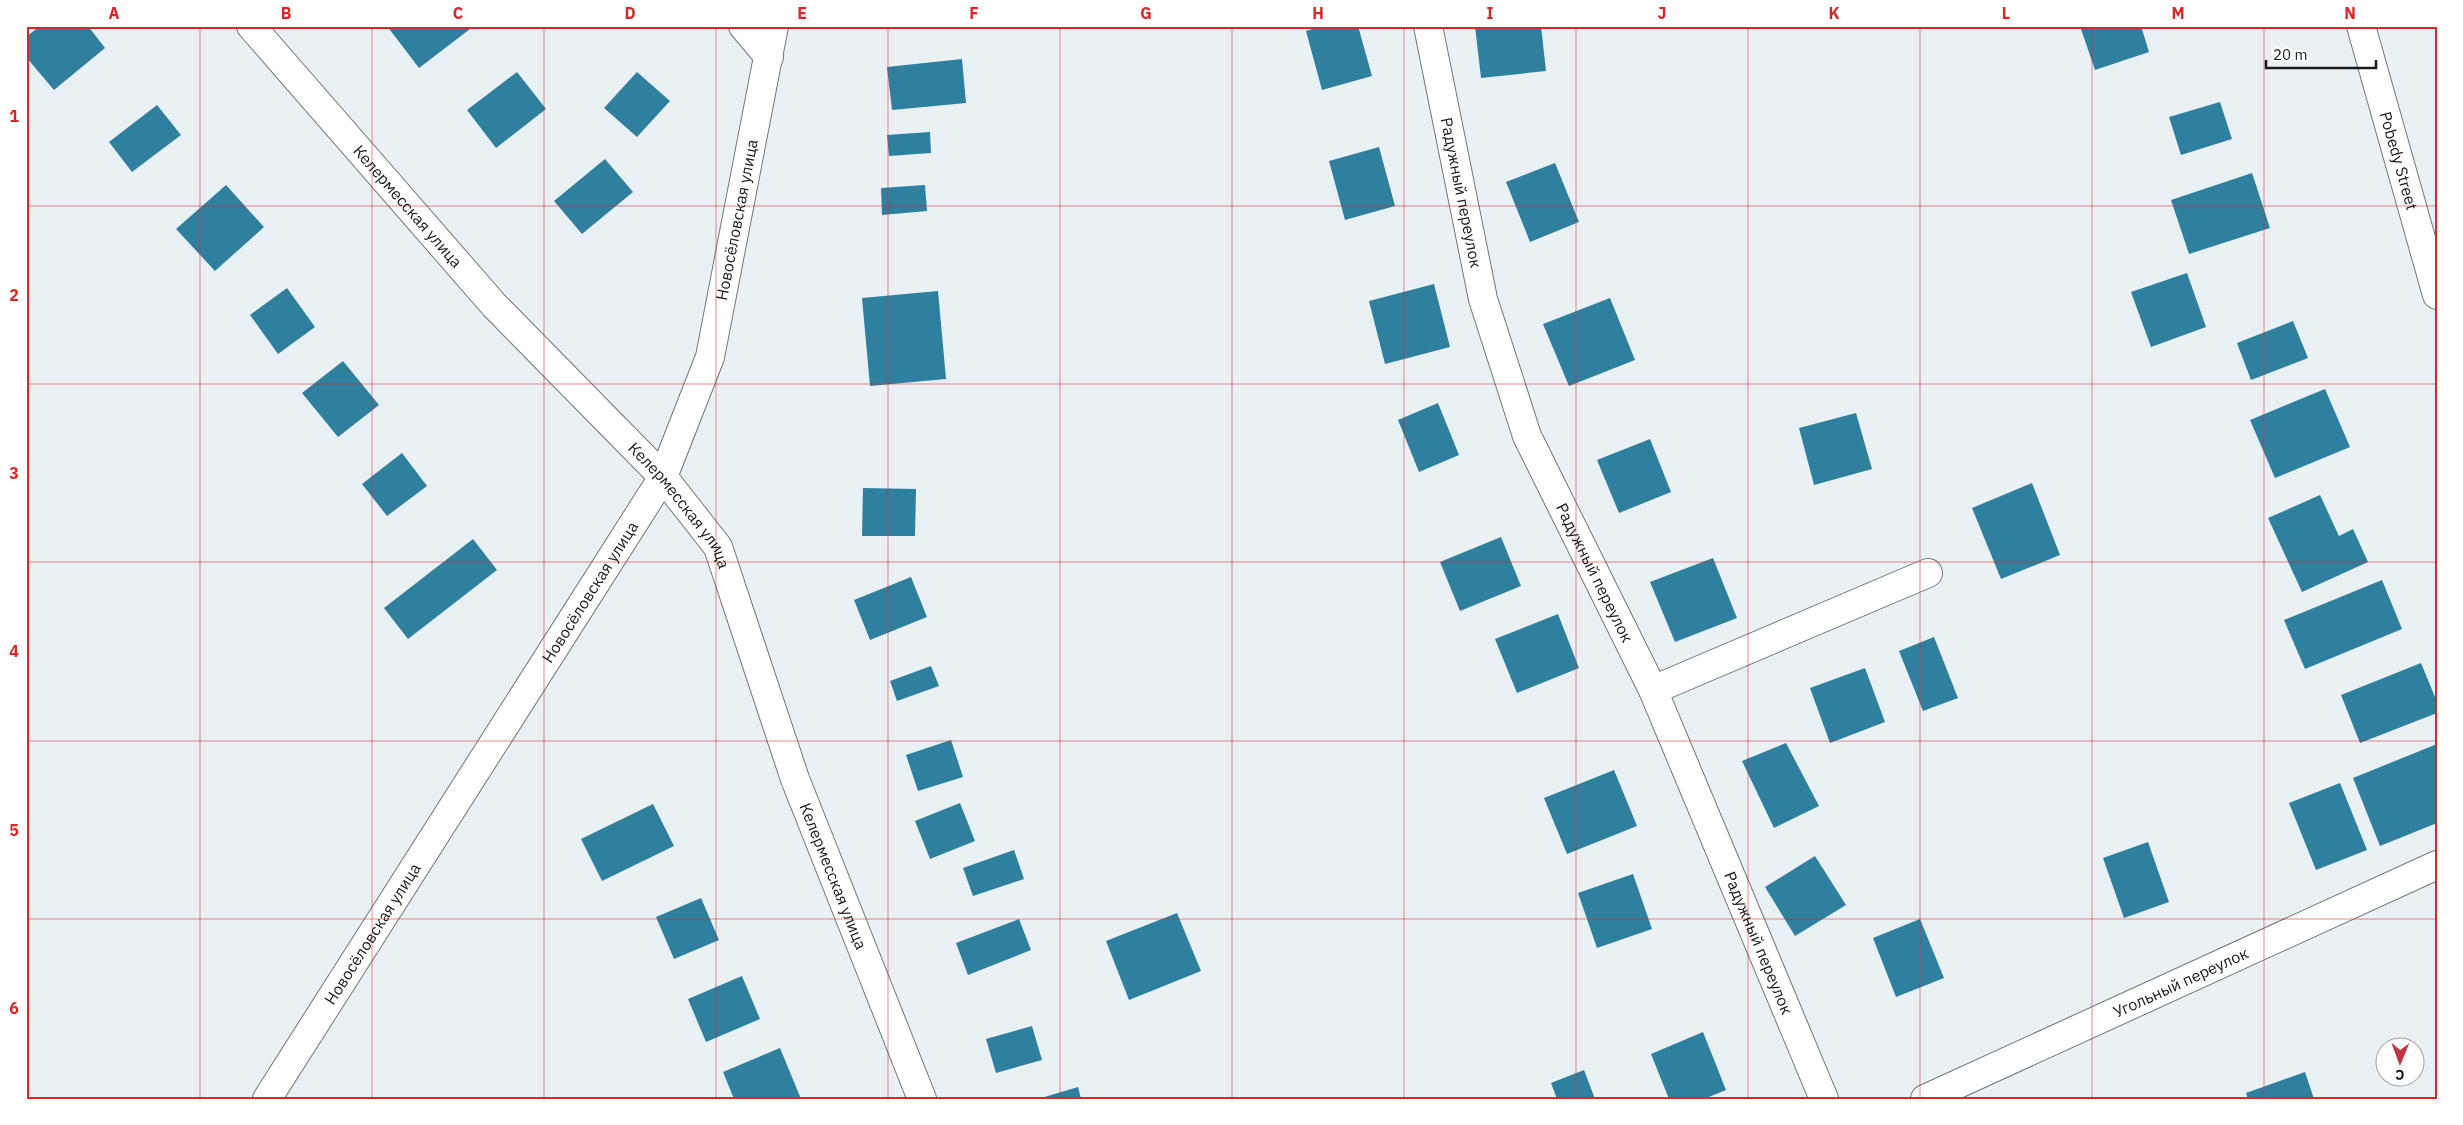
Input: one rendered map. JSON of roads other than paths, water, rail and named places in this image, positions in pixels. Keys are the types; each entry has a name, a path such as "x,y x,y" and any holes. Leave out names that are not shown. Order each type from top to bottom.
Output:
{"street":[{"name":"Келермесская улица","path":"250,26 494,305 663,477 718,546 794,779 922,1099"},
{"path":"743,26 769,57"},
{"name":"Новосёловская улица","path":"267,1099 663,477 710,357 774,26"},
{"name":"Радужный переулок","path":"1428,26 1483,300 1527,436 1653,690 1824,1099"},
{"name":"Pobedy Street","path":"2361,26 2437,295"},
{"path":"1653,690 1928,573"},
{"name":"Угольный переулок","path":"1925,1099 2437,865"}]}
